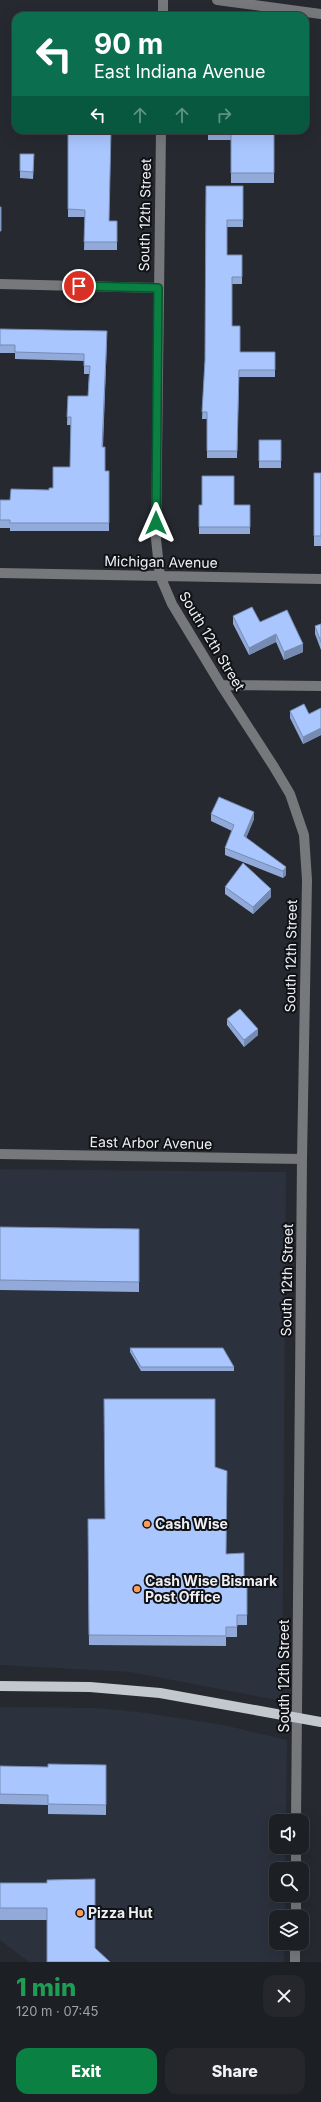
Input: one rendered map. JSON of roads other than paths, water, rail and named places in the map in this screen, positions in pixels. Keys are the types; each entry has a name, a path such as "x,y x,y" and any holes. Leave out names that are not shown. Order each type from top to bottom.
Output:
{"main road":[{"path":"0,1686 83,1687 146,1692 213,1701 321,1722"}],"street":[{"path":"163,0 163,12"},
{"path":"217,0 306,12"},
{"path":"309,12 321,14"},
{"name":"South 12th Street","path":"161,134 156,539 160,576 173,606 221,685 282,780 297,811 304,835 307,880 302,1159 296,1814"},
{"path":"0,284 158,288"},
{"name":"Michigan Avenue","path":"0,573 321,578"},
{"path":"221,685 321,686"},
{"name":"East Arbor Avenue","path":"0,1154 302,1159"},
{"path":"295,1950 295,1962"}],"place":[{"name":"Cash Wise","path":"147,1524"},
{"name":"Cash Wise Bismark Post Office","path":"137,1589"},
{"name":"Pizza Hut","path":"80,1913"}]}
